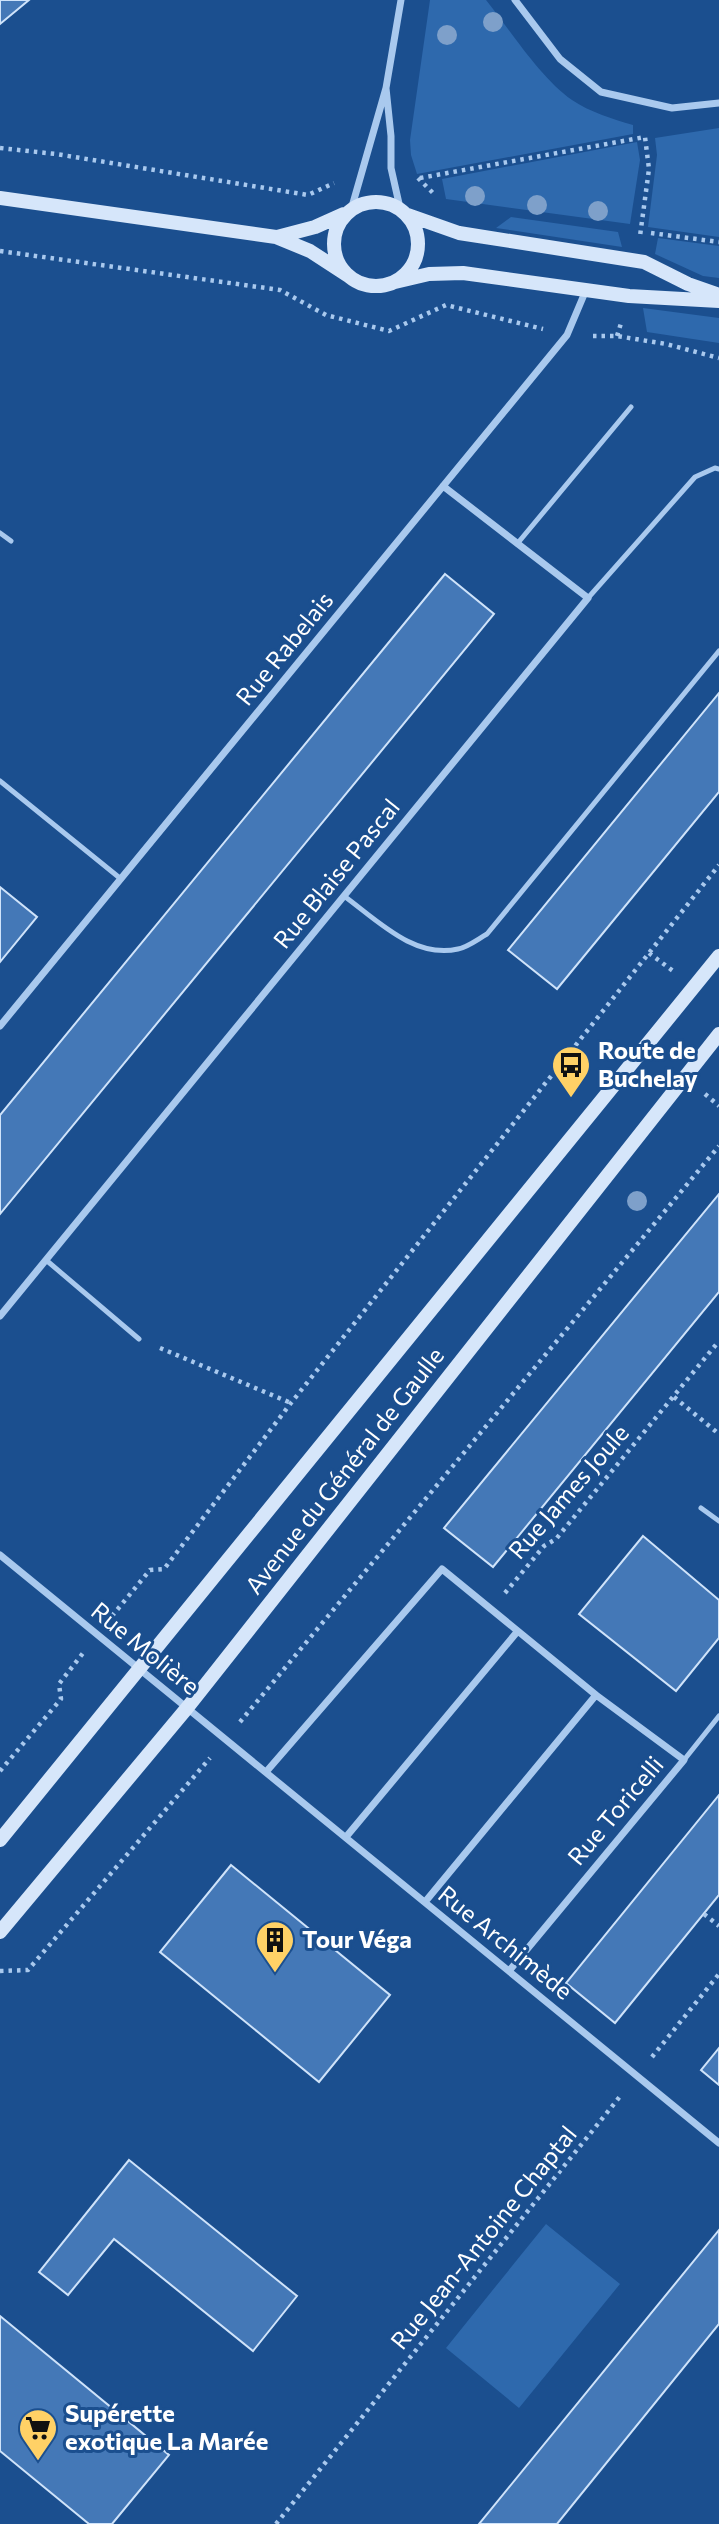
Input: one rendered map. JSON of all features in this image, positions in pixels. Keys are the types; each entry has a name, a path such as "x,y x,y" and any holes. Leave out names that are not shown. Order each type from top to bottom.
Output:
{"main road":[{"path":"0,198 276,237 310,251 353,279 374,286 444,272 629,296 719,301"},
{"path":"276,237 314,227 367,202 379,201 459,233 650,264 688,284 719,295"},
{"path":"349,211 341,220 334,241 338,263 353,279"},
{"path":"395,282 412,267 419,246 418,235 404,212"},
{"name":"Avenue du Général de Gaulle","path":"0,1840 719,956"},
{"name":"Avenue du Général de Gaulle","path":"0,1932 187,1708 719,1034"}],"street":[{"path":"349,211 386,89 401,0"},
{"path":"515,0 560,59 601,92 672,108 719,103"},
{"path":"386,89 392,178 404,212"},
{"name":"Rue Rabelais","path":"0,1026 567,335 586,289"},
{"path":"443,486 588,598"},
{"name":"Rue Blaise Pascal","path":"0,1316 588,598"},
{"name":"Rue Molière","path":"0,1555 266,1772"},
{"name":"Rue Toricelli","path":"266,1772 442,1569 596,1695 684,1760 509,1971"},
{"path":"346,1837 517,1632"},
{"path":"425,1902 596,1695"},
{"name":"Rue Archimède","path":"266,1772 719,2143"}],"lane":[{"path":"517,544 631,407"},
{"path":"588,598 695,477 715,468 719,469"},
{"path":"0,533 11,541"},
{"path":"344,896 410,944 436,951 460,949 487,934 719,651"},
{"path":"0,781 121,879"},
{"path":"46,1260 139,1339"},
{"path":"701,1508 719,1521"},
{"path":"684,1760 719,1716"}],"path":[{"path":"420,178 645,136 649,169 636,261"},
{"path":"0,250 280,290 326,315 389,331 446,305 567,335 617,336 666,344 719,358"},
{"path":"98,1634 141,1578 150,1570 164,1569 291,1403 719,865"},
{"path":"0,1971 28,1970 225,1739 719,1146"},
{"path":"139,1339 291,1403"},
{"name":"Rue James Joule","path":"491,1610 544,1546 556,1539 719,1341"},
{"path":"674,1397 719,1434"},
{"path":"0,1771 61,1699 59,1684 65,1675"},
{"path":"704,1914 719,1926"},
{"name":"Rue Jean-Antoine Chaptal","path":"276,2524 719,1974"}],"shaded area":[{"path":"430,0 486,0 537,67 560,91 586,108 633,125 633,134 417,174 410,140"},
{"path":"719,128 719,237 648,227 657,155 655,138"},
{"path":"637,142 640,160 630,224 446,199 442,179"},
{"path":"511,217 618,232 622,247 496,228"},
{"path":"658,238 719,246 719,278 703,276 655,254"},
{"path":"643,308 719,318 719,343 647,332"},
{"path":"546,2224 620,2284 519,2408 446,2348"}],"building":[{"path":"0,0 29,0 0,24"},
{"path":"445,574 494,614 0,1214 0,1115"},
{"path":"719,693 719,792 557,989 508,950"},
{"path":"0,887 37,917 0,962"},
{"path":"719,1194 719,1292 493,1567 444,1528"},
{"path":"643,1536 719,1600 719,1638 676,1691 579,1614"},
{"path":"719,1795 719,1895 615,2023 566,1983"},
{"name":"Tour Véga","path":"231,1865 390,1995 319,2082 160,1952"},
{"path":"719,2048 719,2085 701,2070"},
{"path":"129,2160 297,2296 253,2351 114,2239 68,2295 39,2272"},
{"path":"719,2230 719,2324 557,2524 479,2524"},
{"path":"0,2316 169,2455 112,2524 89,2524 0,2451"}],"place":[{"name":"Route de Buchelay","path":"571,1099"},
{"name":"Tour Véga","path":"275,1974"},
{"name":"Supérette exotique La Marée","path":"38,2462"}]}
